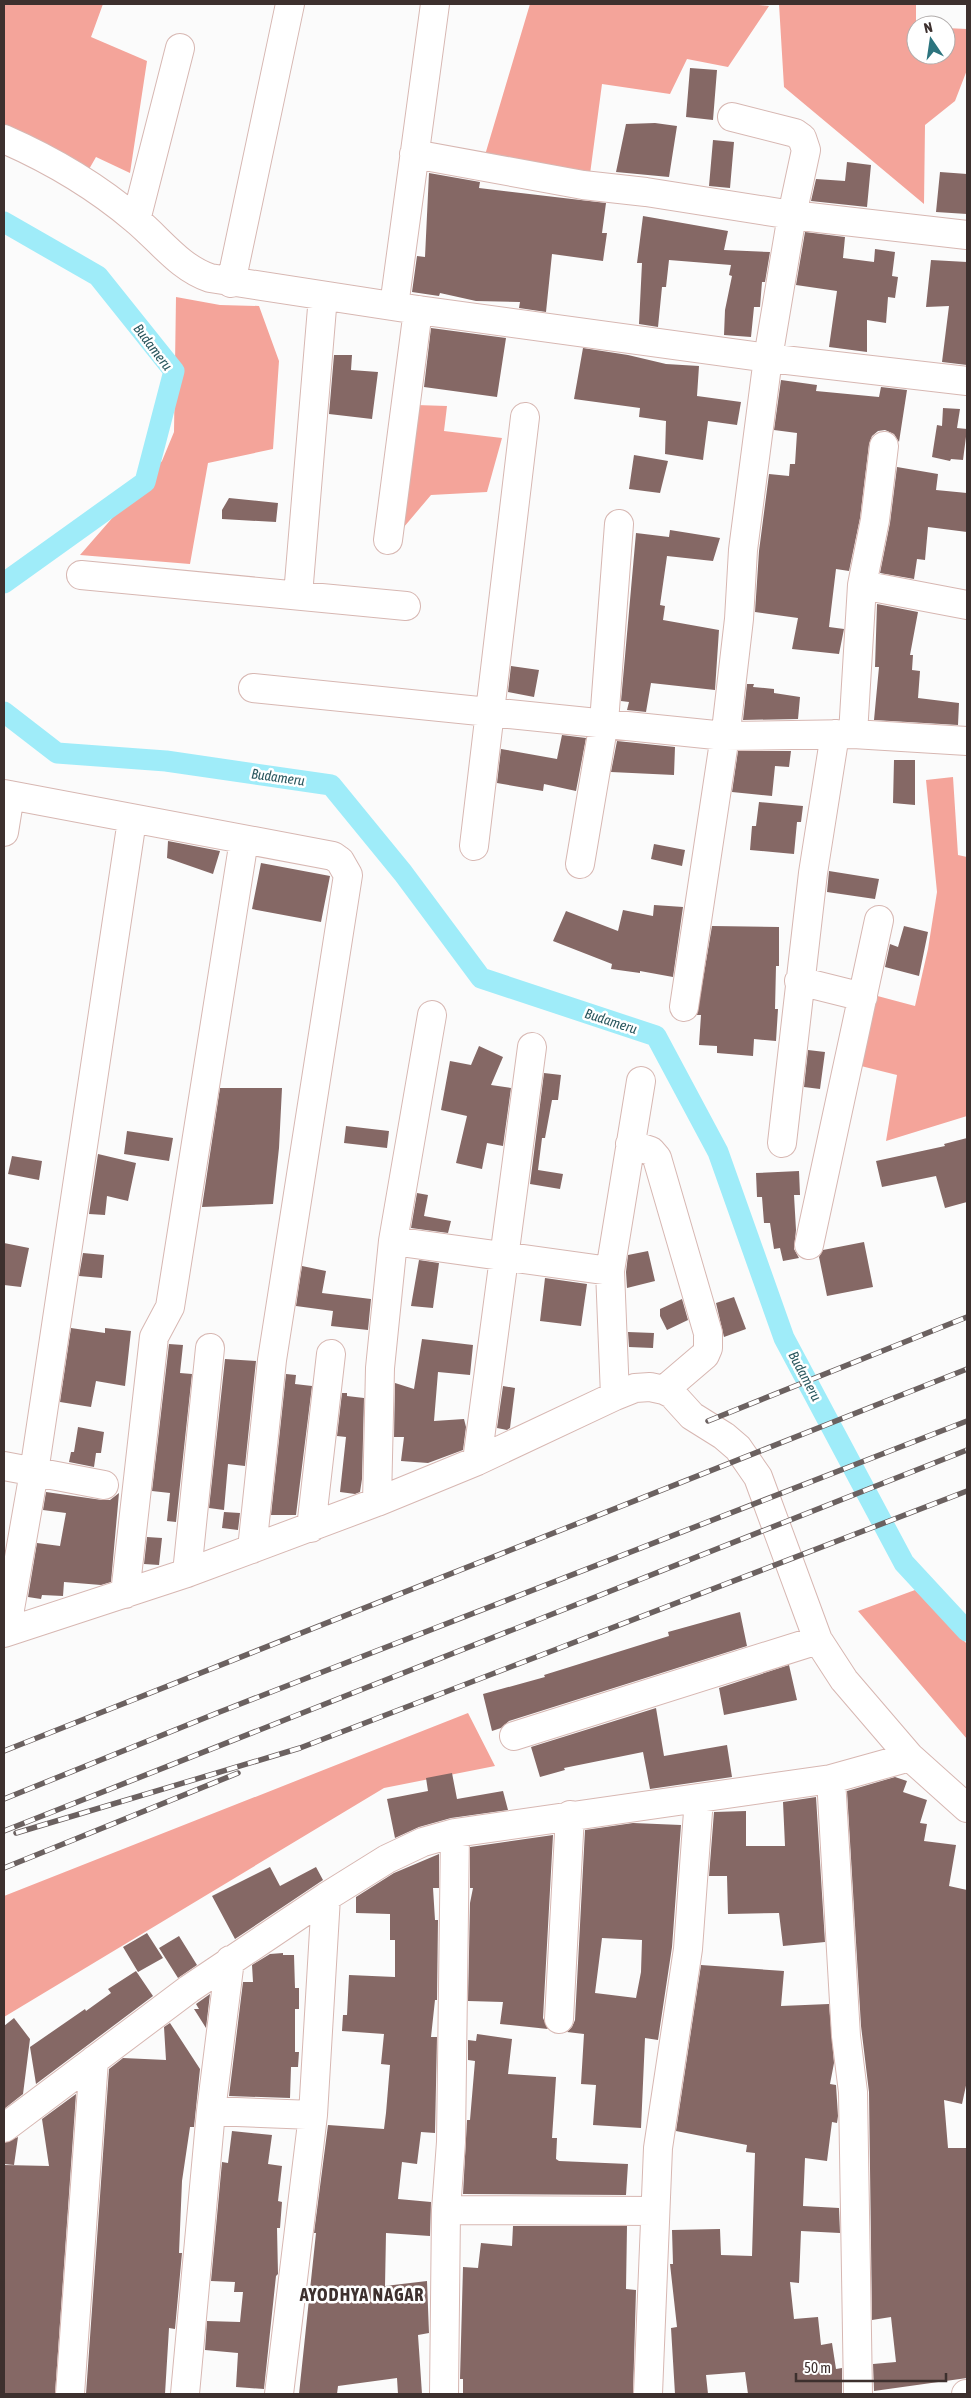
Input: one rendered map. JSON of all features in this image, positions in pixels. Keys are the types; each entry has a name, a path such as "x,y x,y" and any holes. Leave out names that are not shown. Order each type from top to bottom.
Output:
{"street":[{"path":"231,283 290,4"},
{"path":"388,540 406,308 414,154 435,4"},
{"path":"136,220 180,48"},
{"path":"684,1007 724,736 739,619 743,550 768,358 792,215 806,150 802,138 794,133 732,117"},
{"path":"4,139 65,168 136,220 186,266 204,276 231,283 768,358 967,381"},
{"path":"414,154 583,185 646,192 792,215 967,235"},
{"path":"298,595 323,296"},
{"path":"474,846 525,417"},
{"path":"782,1143 813,873 844,734 862,585 875,520 884,446"},
{"path":"580,864 604,722 619,524"},
{"path":"81,575 406,606"},
{"path":"862,585 967,605"},
{"path":"253,688 604,722 724,736 844,734 967,741"},
{"path":"4,832 7,794 132,820 333,856 340,861 348,875 272,1360 252,1549"},
{"path":"132,820 34,1472 5,1632 187,1573 311,1528 478,1461 615,1396 635,1388 650,1387 672,1394 692,1416 724,1436 750,1462 758,1477 818,1640 844,1680 910,1757 967,1808"},
{"path":"125,1594 154,1337 170,1307 244,840"},
{"path":"809,1245 879,920"},
{"path":"799,982 863,996"},
{"path":"377,1502 380,1368 393,1240 432,1015"},
{"path":"478,1461 503,1257 532,1048"},
{"path":"615,1396 610,1271 641,1082"},
{"path":"630,1144 651,1151 657,1158 708,1333 708,1348 705,1355 664,1390"},
{"path":"393,1240 610,1271"},
{"path":"187,1573 210,1348"},
{"path":"311,1528 331,1354"},
{"path":"4,1466 104,1485"},
{"path":"514,1736 818,1640"},
{"path":"4,2128 230,1960 326,1897 405,1850 455,1833 831,1778 910,1757"},
{"path":"831,1778 846,2036 853,2092 858,2394"},
{"path":"648,2394 658,2148 688,1949 699,1798"},
{"path":"559,2019 570,1815"},
{"path":"444,2394 446,2210 451,2142 455,1833"},
{"path":"279,2394 312,2114 326,1897"},
{"path":"185,2394 211,2111 230,1960"},
{"path":"70,2394 94,2060"},
{"path":"211,2111 312,2114"},
{"path":"446,2210 654,2211"}],"shaded area":[{"path":"4,4 103,4 91,37 147,61 130,173 96,157 88,171 4,127"},
{"path":"530,4 749,4 769,6 728,67 687,59 670,94 602,84 590,174 485,155"},
{"path":"779,4 916,4 916,15 906,15 906,65 956,65 956,28 967,29 967,70 955,101 925,125 924,204 784,87"},
{"path":"176,297 220,305 259,306 279,361 273,449 208,463 190,564 80,555 162,461 174,432"},
{"path":"416,405 447,406 444,431 502,438 487,492 431,495 398,534"},
{"path":"953,777 958,855 967,857 967,1116 886,1141 897,1075 857,1065 870,994 915,1006 928,949 937,892 926,780"},
{"path":"915,1590 967,1644 967,1739 858,1611"},
{"path":"468,1713 495,1766 384,1788 4,2017 4,1896"}],"building":[{"path":"690,68 717,70 713,120 686,117"},
{"path":"655,123 677,126 669,177 616,172 626,124"},
{"path":"713,140 734,142 730,188 709,186"},
{"path":"847,162 871,165 867,207 811,201 816,179 845,181"},
{"path":"940,172 967,174 967,214 936,212"},
{"path":"429,173 480,182 479,188 606,203 602,233 607,233 603,261 552,254 546,312 519,308 520,302 476,301 440,293 439,296 412,292 417,256 425,257"},
{"path":"643,216 728,231 724,250 770,252 765,282 762,282 760,307 754,307 751,337 724,335 725,310 732,276 729,275 731,265 669,260 666,287 662,287 658,327 639,324 642,263 637,263"},
{"path":"805,232 845,237 843,258 874,262 875,249 895,252 892,276 898,277 895,298 888,297 886,323 867,320 867,352 829,347 837,291 796,285"},
{"path":"931,260 967,262 967,365 942,362 949,306 926,307"},
{"path":"431,328 506,338 497,397 424,387"},
{"path":"583,348 628,355 666,364 699,366 697,396 741,402 737,425 708,421 703,460 665,454 666,421 639,417 640,408 574,399"},
{"path":"334,355 352,355 351,370 378,372 372,419 329,414"},
{"path":"781,380 817,385 816,391 879,397 881,387 907,390 899,442 894,434 885,430 878,431 872,436 869,444 860,518 849,571 836,569 829,627 844,629 839,654 792,649 798,618 755,612 759,551 769,474 789,476 790,464 795,464 797,433 774,430"},
{"path":"943,408 960,409 957,428 967,429 963,460 951,459 950,461 932,457 937,425 942,426"},
{"path":"634,455 668,461 660,493 629,489"},
{"path":"897,467 938,474 936,490 967,493 967,532 928,527 925,560 917,559 914,579 880,573 890,523"},
{"path":"229,498 278,503 276,522 222,519 222,510"},
{"path":"670,530 720,538 713,561 667,556 660,605 665,606 663,620 719,630 715,690 651,683 646,712 627,710 629,702 621,701 636,533 669,537"},
{"path":"877,604 918,612 910,655 913,655 912,670 920,671 918,698 959,703 958,725 874,720 879,667 875,667"},
{"path":"511,666 539,670 534,697 508,692"},
{"path":"747,684 754,684 753,687 774,689 774,693 800,697 798,719 743,720"},
{"path":"562,735 586,738 576,791 544,784 543,791 497,783 501,749 557,759"},
{"path":"617,741 675,747 674,775 611,772"},
{"path":"738,751 791,751 789,767 775,766 772,796 732,792"},
{"path":"894,760 915,760 915,805 893,803"},
{"path":"759,802 803,806 801,822 797,822 794,854 750,850 752,826 756,826"},
{"path":"168,841 220,851 213,874 167,858"},
{"path":"654,844 685,850 682,866 651,859"},
{"path":"261,863 330,876 321,922 252,909"},
{"path":"829,871 879,879 875,899 827,892"},
{"path":"654,905 683,907 673,977 640,971 640,973 611,969 612,964 553,941 566,911 618,931 623,910 653,916"},
{"path":"712,926 779,927 779,966 776,966 775,1009 778,1009 776,1041 754,1039 753,1056 717,1053 717,1046 699,1045 701,1015 697,1015"},
{"path":"904,926 928,932 919,976 885,967 890,944 898,947"},
{"path":"479,1046 503,1057 491,1085 511,1088 503,1146 487,1143 482,1169 456,1163 467,1116 441,1110 450,1061 471,1065"},
{"path":"808,1050 825,1052 820,1089 804,1087"},
{"path":"544,1073 561,1075 558,1100 552,1100 545,1138 542,1138 538,1170 563,1174 560,1189 530,1184"},
{"path":"220,1088 282,1088 279,1148 273,1204 202,1207"},
{"path":"346,1126 389,1131 387,1148 344,1143"},
{"path":"127,1131 173,1138 169,1161 124,1154"},
{"path":"967,1138 967,1202 945,1208 936,1176 882,1187 876,1161 945,1146 944,1144"},
{"path":"98,1154 136,1163 128,1201 107,1196 105,1215 89,1214"},
{"path":"12,1156 42,1161 39,1180 8,1174"},
{"path":"799,1171 800,1195 794,1195 796,1230 794,1249 799,1258 783,1261 780,1248 774,1249 770,1223 764,1223 762,1197 757,1197 756,1173"},
{"path":"417,1193 428,1195 424,1216 451,1221 448,1233 411,1228"},
{"path":"864,1242 873,1287 827,1296 819,1257 823,1250"},
{"path":"4,1243 29,1248 21,1287 4,1285"},
{"path":"648,1251 655,1281 627,1288 628,1255"},
{"path":"83,1253 104,1255 102,1278 79,1276"},
{"path":"419,1260 439,1263 433,1308 411,1306"},
{"path":"302,1266 326,1271 322,1293 371,1299 368,1330 331,1326 333,1311 296,1306"},
{"path":"545,1278 587,1284 581,1326 540,1321"},
{"path":"734,1297 746,1329 724,1337 716,1303"},
{"path":"682,1299 688,1320 667,1330 660,1316 660,1309"},
{"path":"71,1328 105,1333 105,1328 131,1331 125,1386 96,1381 91,1407 60,1402"},
{"path":"628,1332 654,1333 653,1348 629,1347"},
{"path":"422,1339 473,1345 470,1375 438,1372 434,1421 464,1419 466,1427 463,1450 428,1463 401,1461 404,1437 394,1437 395,1383 414,1389"},
{"path":"169,1344 183,1345 180,1373 192,1374 176,1522 167,1521 170,1493 152,1491"},
{"path":"225,1359 256,1361 245,1466 228,1464 224,1510 209,1508"},
{"path":"286,1374 296,1375 295,1384 312,1386 296,1515 271,1515"},
{"path":"503,1386 515,1388 510,1428 507,1430 497,1428"},
{"path":"342,1393 347,1393 347,1396 364,1398 362,1479 360,1492 355,1494 340,1492 346,1437 337,1436"},
{"path":"78,1427 104,1432 101,1453 96,1453 94,1467 69,1462 71,1452 74,1452"},
{"path":"46,1492 102,1500 110,1500 119,1493 111,1582 101,1585 64,1582 63,1596 42,1595 41,1599 28,1597 37,1543 60,1546 66,1513 43,1510"},
{"path":"224,1512 240,1513 238,1530 222,1528"},
{"path":"147,1537 162,1538 159,1565 144,1564"},
{"path":"740,1612 747,1646 509,1721 501,1728 492,1731 483,1694 545,1677 544,1675 669,1636 668,1632"},
{"path":"789,1665 797,1700 724,1715 719,1688"},
{"path":"656,1708 664,1756 727,1745 732,1777 650,1789 643,1752 564,1768 565,1770 540,1777 531,1747"},
{"path":"452,1773 457,1799 503,1791 508,1810 451,1818 419,1827 395,1838 387,1799 428,1791 426,1778"},
{"path":"895,1777 907,1781 903,1792 927,1800 920,1823 927,1824 924,1841 956,1845 949,1886 967,1890 967,2081 962,2104 944,2100 948,2148 967,2148 967,2378 874,2391 873,2364 896,2362 891,2317 872,2320 869,2092 861,2026 847,1791"},
{"path":"816,1797 825,1942 783,1946 779,1913 728,1914 727,1876 709,1876 714,1812 746,1811 746,1846 785,1846 783,1802"},
{"path":"633,1823 681,1825 672,1947 658,2040 645,2038 641,2128 593,2125 596,2085 581,2084 584,2034 567,2032 575,2020 585,1830","holes":["602,1938 642,1940 641,1972 636,1998 595,1993"]},
{"path":"553,1835 543,2018 548,2029 500,2024 503,2002 468,2001 470,1903 473,1888 470,1888 470,1847"},
{"path":"439,1854 439,1888 433,1888 435,1920 438,1920 437,2000 435,2000 431,2037 437,2037 435,2133 421,2132 417,2164 402,2162 398,2199 431,2202 430,2236 386,2233 385,2286 427,2281 429,2333 418,2335 422,2394 398,2394 397,2378 338,2386 337,2394 299,2394 316,2233 314,2233 328,2125 384,2129 386,2113 390,2065 381,2064 384,2034 342,2031 343,2015 347,2015 349,1975 395,1977 395,1940 390,1940 390,1914 356,1913 356,1897 394,1873"},
{"path":"270,1867 280,1886 316,1867 323,1880 235,1939 212,1896"},
{"path":"147,1933 163,1958 138,1972 123,1947"},
{"path":"179,1936 197,1965 178,1978 159,1948"},
{"path":"283,1953 283,1955 294,1955 295,1988 299,1988 299,2009 295,2009 295,2052 299,2052 298,2067 291,2067 290,2098 229,2096 243,1982 253,1982 252,1965 270,1954"},
{"path":"701,1965 784,1971 781,2006 829,2004 834,2063 830,2084 836,2085 838,2116 837,2123 832,2122 827,2161 805,2158 803,2206 839,2208 840,2233 801,2231 799,2283 790,2282 794,2319 818,2317 821,2345 832,2343 836,2369 842,2368 842,2394 748,2394 745,2372 706,2375 708,2394 675,2394 671,2328 677,2327 670,2264 673,2264 672,2230 720,2229 721,2255 752,2256 755,2153 746,2152 747,2145 676,2131"},
{"path":"136,1971 153,1996 36,2084 30,2047 85,2009 86,2011 111,1993 108,1989"},
{"path":"210,1994 206,2028 194,2009 199,2009 196,2004"},
{"path":"14,2018 30,2039 23,2094 4,2109 4,2026"},
{"path":"170,2023 200,2069 194,2127 190,2127 182,2181 179,2253 182,2253 175,2329 169,2328 165,2394 86,2394 109,2069 123,2058 166,2060 164,2027"},
{"path":"477,2034 512,2039 508,2074 556,2077 552,2138 557,2138 556,2159 559,2161 628,2164 626,2195 463,2194 467,2120 470,2120 475,2061 468,2060 468,2040 476,2041"},
{"path":"76,2094 55,2394 4,2394 4,2165 49,2166 42,2119"},
{"path":"232,2131 272,2135 268,2164 282,2166 278,2201 282,2202 280,2228 277,2228 278,2274 276,2276 264,2389 236,2387 238,2353 205,2350 207,2321 240,2322 243,2292 234,2292 235,2282 211,2281 222,2162 228,2163"},
{"path":"18,2137 14,2165 4,2164 4,2143"},
{"path":"513,2226 627,2226 626,2289 636,2290 633,2394 463,2394 463,2379 460,2379 463,2267 478,2268 481,2243 512,2246"}],"waterway":[{"name":"Budameru","path":"4,222 98,276 174,371 145,482 4,583"},
{"name":"Budameru","path":"4,712 57,753 166,761 331,785 403,873 481,978 656,1036 718,1152 784,1338 904,1563 967,1631"}],"railway":[{"path":"708,1421 967,1317"},
{"path":"4,1751 967,1369"},
{"path":"4,1799 217,1713 967,1421"},
{"path":"4,1831 967,1450"},
{"path":"16,1833 300,1748 967,1491"},
{"path":"4,1868 238,1773"}],"district":[{"name":"AYODHYA NAGAR","path":"362,2295"}]}
